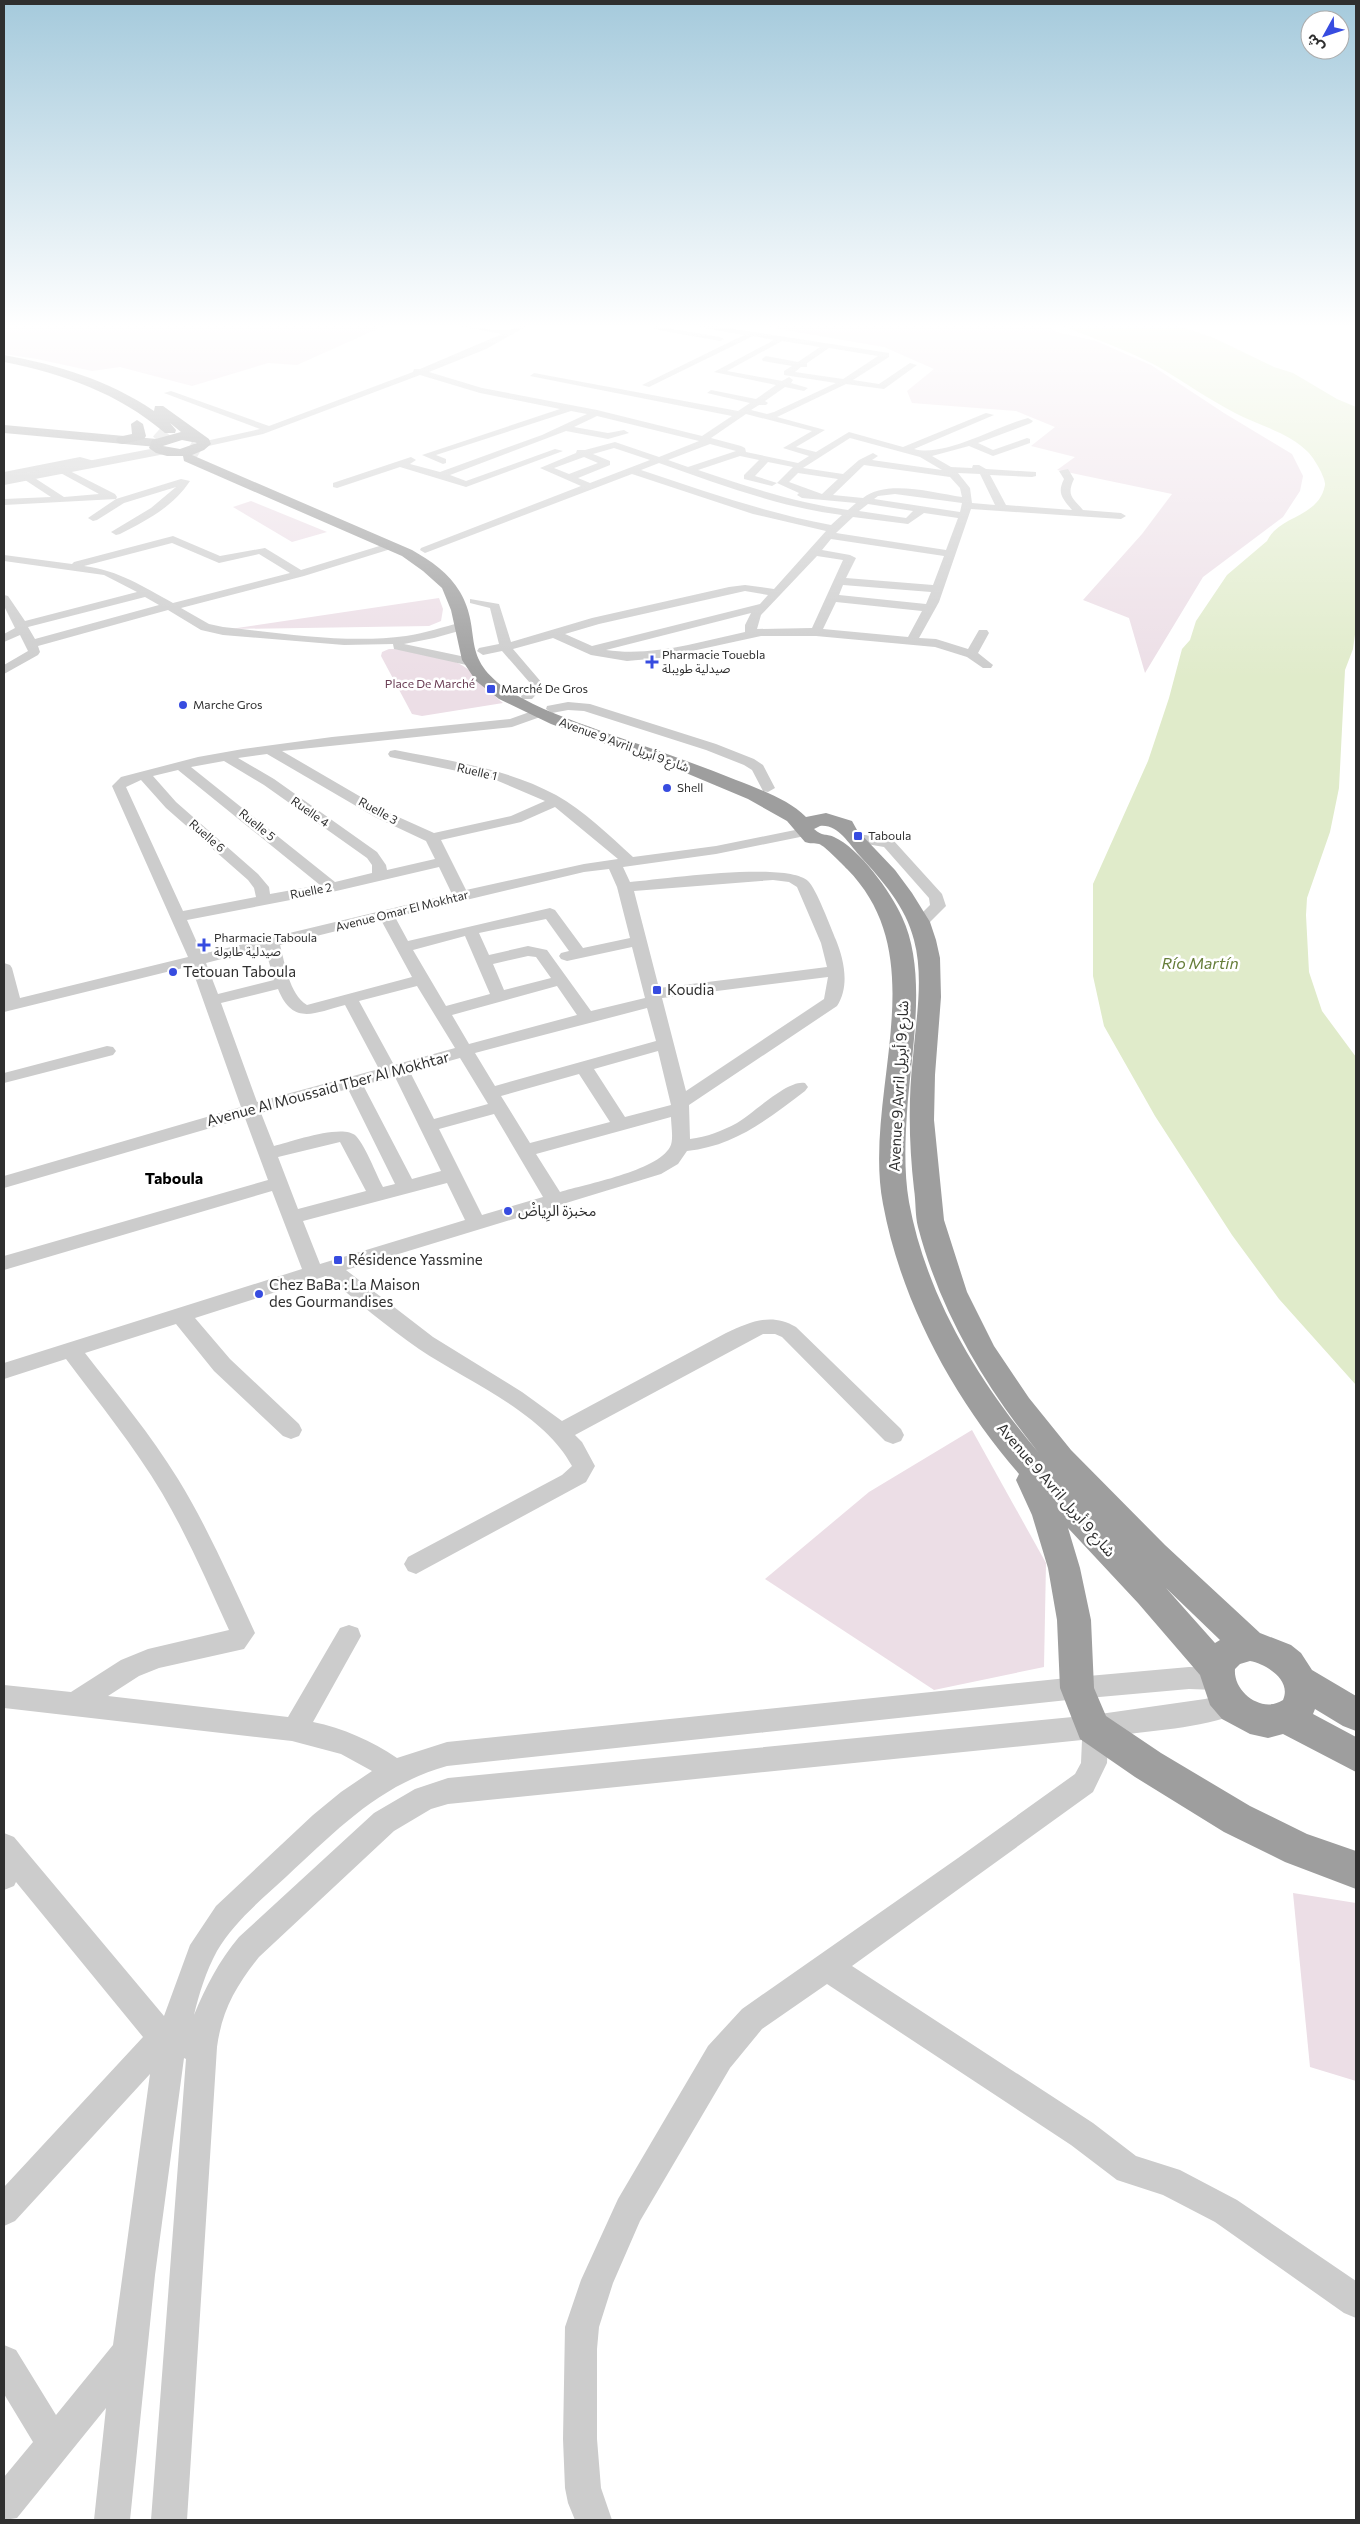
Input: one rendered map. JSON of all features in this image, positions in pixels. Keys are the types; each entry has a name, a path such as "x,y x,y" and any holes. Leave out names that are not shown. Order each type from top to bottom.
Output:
{"highway":[{"path":"469,628 448,585 429,566 385,539 177,444 178,460 246,491 385,539 426,550 462,578 474,601 469,628 472,666"},
{"name":"Avenue 9 Avril شارع 9 أبريل","path":"469,628 495,668 545,711 691,757 768,788 894,882 920,923 925,938 930,973 922,1103 922,1150 931,1226 961,1311 1001,1383 1053,1451 1124,1527 1250,1646 1261,1648 1281,1657 1296,1673 1301,1682 1356,1715"},
{"name":"Avenue 9 Avril شارع 9 أبريل","path":"472,666 504,695 738,788 826,833 874,888 896,929 902,949 903,1017 893,1153 895,1186 902,1228 934,1312 955,1358 989,1412 1020,1454 1070,1511 1150,1593 1240,1711 1259,1720 1287,1718"},
{"path":"1020,1454 1048,1516 1064,1568 1074,1620 1077,1688 1093,1727 1148,1765 1237,1820 1298,1849 1356,1870"},
{"path":"1222,1685 1224,1655 1231,1650 1250,1646"},
{"path":"1301,1682 1302,1699 1294,1713 1287,1718 1356,1755"}],"main road":[{"path":"100,460 114,449 116,444"},
{"path":"171,444 177,444"}],"street":[{"path":"4,481 182,444"},
{"path":"337,485 463,444"},
{"path":"440,475 526,444"},
{"path":"561,444 607,463 568,478"},
{"path":"426,550 633,471 697,444"},
{"path":"721,444 742,450 739,453"},
{"path":"798,444 788,448 832,459"},
{"path":"784,485 782,483 784,480 798,468 835,444"},
{"path":"880,444 922,455 951,473 965,490 965,508 949,554 937,575 938,589 930,608 912,640"},
{"path":"825,497 862,462 913,444"},
{"path":"922,455 966,444"},
{"path":"971,444 993,453 1019,444"},
{"path":"592,487 545,468 615,445 658,461 775,498 821,510 908,521 921,510"},
{"path":"466,484 568,447"},
{"path":"949,449 984,472 1002,508"},
{"path":"688,470 739,453 767,458 798,468 883,488 882,491"},
{"path":"427,455 442,461"},
{"path":"767,458 748,478 784,485 825,497 921,510 1002,508 1121,516"},
{"path":"4,475 80,460 100,460"},
{"path":"848,461 951,473 1032,474"},
{"path":"400,464 483,490"},
{"path":"60,469 116,499"},
{"path":"1064,470 1069,479 1064,489 1065,495 1080,513"},
{"path":"633,471 760,513 830,532 949,554"},
{"path":"26,476 62,500"},
{"path":"4,502 116,499 185,481 169,498 152,511 104,525"},
{"path":"751,633 753,619 764,606 830,532 848,514 874,493 882,491 965,508"},
{"path":"775,498 811,494"},
{"path":"104,525 116,499"},
{"path":"81,511 139,547"},
{"path":"72,566 173,539 219,560 259,550 300,574"},
{"path":"32,644 170,606 300,574 385,539"},
{"path":"812,552 850,558 851,568 840,581 816,632"},
{"path":"4,558 72,566 114,575 205,627 224,631 379,642 440,654 472,666"},
{"path":"4,566 17,559"},
{"path":"840,581 938,589"},
{"path":"483,650 556,635 596,621 729,590 745,588 777,593"},
{"path":"4,638 21,628 146,593"},
{"path":"4,598 8,611 32,644 32,654 4,670"},
{"path":"831,598 930,608"},
{"path":"474,601 495,606 505,647 536,683 535,689 527,696"},
{"path":"589,650 764,606"},
{"path":"379,642 435,636 469,628"},
{"path":"556,635 589,650 620,657 650,656 751,633 781,630 816,632 936,643 972,654 987,665"},
{"path":"972,654 983,634"},
{"path":"416,1564 578,1476 584,1466 582,1460 562,1432 544,1418 421,1339 321,1270 292,1217 198,962 176,917 119,787 125,781 144,775 228,757 359,738 512,723 545,711"},
{"name":"Ruelle 3","path":"270,750 380,814 432,838"},
{"name":"Ruelle 1","path":"395,754 503,778 555,802 594,830 621,862"},
{"name":"Ruelle 4","path":"228,757 268,782 372,855 379,865 380,876"},
{"name":"Ruelle 5","path":"181,766 332,887"},
{"name":"Ruelle 6","path":"144,775 171,805 253,877 261,887 264,900"},
{"path":"461,896 432,838 516,819 555,802"},
{"name":"Avenue Omar El Mokhtar","path":"8,1006 198,962 461,896 621,862 716,850 780,848 826,833"},
{"name":"Ruelle 2","path":"176,917 332,887 444,861"},
{"path":"5,1365 71,1350 321,1270 654,1170 671,1160 681,1146 681,1106 625,887 621,862"},
{"path":"525,1151 681,1106 831,1002 835,995 837,971 834,958 803,884 794,878 772,875 625,887"},
{"path":"404,947 470,930 550,913 578,953"},
{"path":"386,914 465,1052 555,1200"},
{"path":"470,930 499,997"},
{"path":"548,961 639,941"},
{"path":"272,943 283,982 294,1006 299,1010 308,1010 423,979"},
{"path":"483,961 533,951 541,953 587,1017"},
{"path":"4,968 8,1006"},
{"name":"Avenue Al Moussaid Tber Al Mokhtar","path":"4,1182 251,1110 465,1052 653,997 837,971"},
{"path":"443,1012 562,980"},
{"path":"212,1000 283,982"},
{"path":"350,999 429,1126 477,1224"},
{"path":"429,1126 584,1067 665,1044"},
{"path":"4,1078 107,1051"},
{"path":"584,1067 621,1124"},
{"path":"353,1082 406,1187"},
{"path":"681,1146 707,1144 733,1134 799,1087"},
{"path":"268,1154 338,1136 345,1137 349,1140 378,1194"},
{"path":"292,1217 452,1174"},
{"path":"4,1263 279,1182"},
{"path":"180,1314 222,1364 291,1430"},
{"path":"562,1432 733,1339 761,1327 776,1324 789,1332 893,1436"},
{"path":"71,1350 125,1420 170,1486 210,1561 243,1633 235,1641 156,1657 130,1668 74,1704"},
{"path":"294,1730 349,1636"},
{"path":"4,2210 179,2042 206,2021 217,1995 233,1967 249,1947 384,1822 424,1798 448,1791 1093,1727 1204,1711 1222,1685 1189,1678 446,1754 420,1761 395,1772 337,1811 234,1906 215,1929 200,1954 191,1979 179,2042 157,2130 127,2355 112,2520"},
{"path":"4,1697 294,1730 343,1742 380,1759 395,1772"},
{"path":"594,2520 586,2503 583,2488 580,2349 582,2327 598,2280 629,2210 719,2057 752,2020 1084,1783 1090,1775 1096,1757 1097,1744 1093,1727"},
{"path":"7,1861 179,2042 169,2520"},
{"path":"828,1967 1082,2134 1128,2169 1169,2182 1226,2211 1356,2301"},
{"path":"4,2505 127,2355"},
{"path":"4,2362 54,2444"}],"green space":[{"path":"1034,444 1275,444 1292,454 1303,476 1300,491 1283,517 1203,577 1145,673 1129,618 1083,600 1142,534 1172,494 1057,470 1075,457 1031,446"},
{"path":"251,501 327,532 292,542 233,507"},
{"path":"439,598 443,609 441,621 429,626 230,629"},
{"name":"Place De Marché","path":"389,649 420,651 453,660 475,675 503,703 422,716 412,714 381,656 382,652"},
{"path":"972,1430 1046,1563 1044,1667 934,1690 765,1579 869,1492"},
{"path":"1293,1893 1356,1903 1356,2081 1310,2067"}],"water":[{"name":"Río Martín","path":"1299,444 1356,444 1356,627 1353,649 1345,670 1339,788 1330,832 1307,898 1306,915 1309,972 1322,1011 1356,1057 1356,1385 1279,1299 1232,1235 1155,1116 1104,1026 1093,976 1093,884 1148,761 1169,698 1182,649 1190,640 1196,621 1227,575 1267,541 1280,526 1307,510 1321,496 1325,485 1324,478 1310,455"}],"tunnel":[{"path":"189,447 203,455"}],"place":[{"name":"Pharmacie Touebla صيدلية طويبلة","path":"652,662"},
{"name":"Marché De Gros","path":"491,689"},
{"name":"Marche Gros","path":"183,705"},
{"name":"Shell","path":"667,788"},
{"name":"Taboula","path":"858,836"},
{"name":"Pharmacie Taboula صيدلية طابولة","path":"204,945"},
{"name":"Tetouan Taboula","path":"173,972"},
{"name":"Koudia","path":"657,990"},
{"name":"مخبزة الرِياضْ","path":"508,1211"},
{"name":"Résidence Yassmine","path":"338,1260"},
{"name":"Chez BaBa : La Maison des Gourmandises","path":"259,1294"}],"district":[{"name":"Taboula","path":"174,1178"}]}
